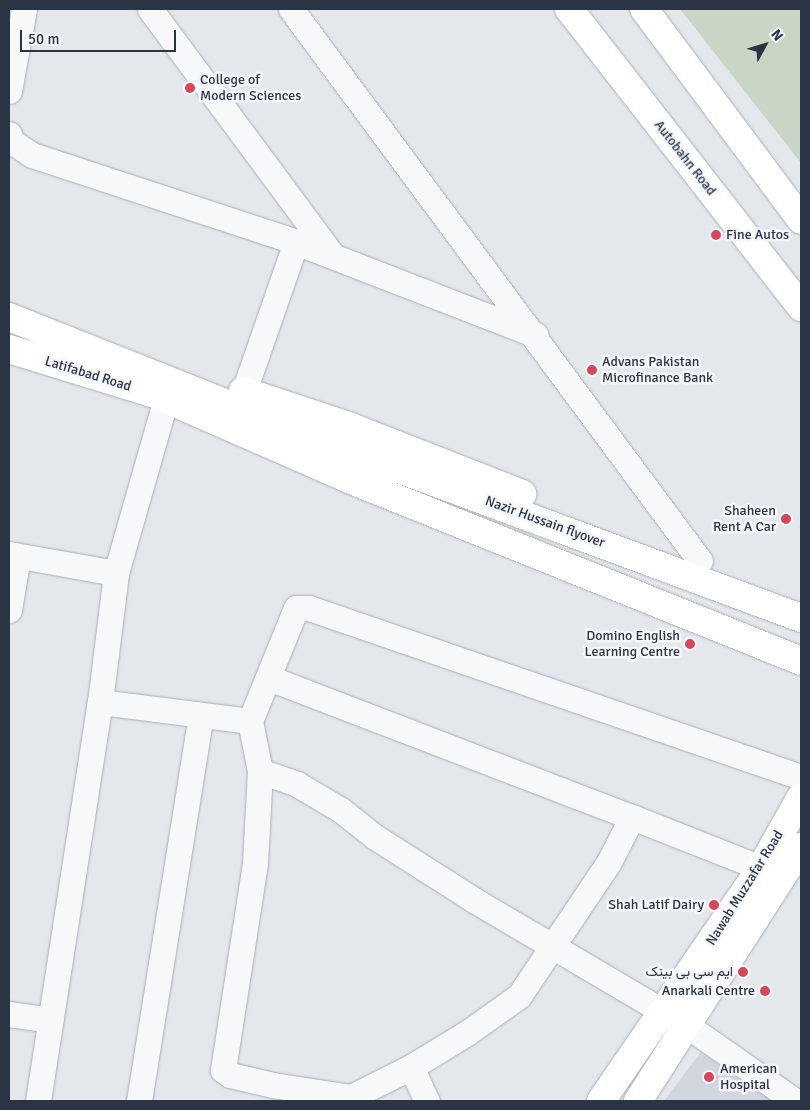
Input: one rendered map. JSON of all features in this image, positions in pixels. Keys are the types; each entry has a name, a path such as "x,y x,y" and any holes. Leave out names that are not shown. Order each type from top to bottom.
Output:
{"main road":[{"name":"Autobahn Road","path":"569,9 586,20 801,307"},
{"path":"644,9 801,220"},
{"path":"9,316 351,427 801,601"},
{"path":"9,316 288,428"},
{"name":"Latifabad Road","path":"9,349 166,399"},
{"path":"166,399 288,428"},
{"path":"166,399 351,480 801,660"},
{"name":"Nazir Hussain flyover","path":"288,428 801,618"},
{"name":"Nawab Muzzafar Road","path":"601,1101 662,1010 710,945 761,868 801,797"},
{"name":"Nawab Muzzafar Road","path":"638,1101 801,847"}],"street":[{"path":"9,91 24,9"},
{"path":"150,9 332,255"},
{"path":"291,9 536,335 700,561"},
{"path":"9,134 11,140 32,155 296,242 536,335"},
{"path":"244,391 296,242"},
{"path":"38,1101 100,702 116,573 166,399"},
{"path":"9,610 13,555 116,573"},
{"path":"632,817 609,862 519,996 467,1033 411,1067 351,1097 273,1085 230,1075 224,1070 255,863 260,771 250,721 296,608 302,606 801,777"},
{"path":"268,678 761,868"},
{"path":"100,702 250,721"},
{"path":"139,1101 201,716"},
{"path":"260,771 297,784 342,810 375,837 551,947 686,1025 795,1101"},
{"path":"9,1014 51,1020"},
{"path":"411,1067 427,1101"}],"shaded area":[{"name":"American Hospital","path":"701,1052 773,1101 664,1101"}],"green space":[{"path":"680,9 801,9 801,163"}],"place":[{"name":"College of Modern Sciences","path":"190,88"},
{"name":"Fine Autos","path":"716,235"},
{"name":"Advans Pakistan Microfinance Bank","path":"592,370"},
{"name":"Shaheen Rent A Car","path":"786,519"},
{"name":"Domino English Learning Centre","path":"690,644"},
{"name":"Shah Latif Dairy","path":"714,905"},
{"name":"ایم سی بی بینک","path":"743,972"},
{"name":"Anarkali Centre","path":"765,991"},
{"name":"American Hospital","path":"709,1077"}]}
